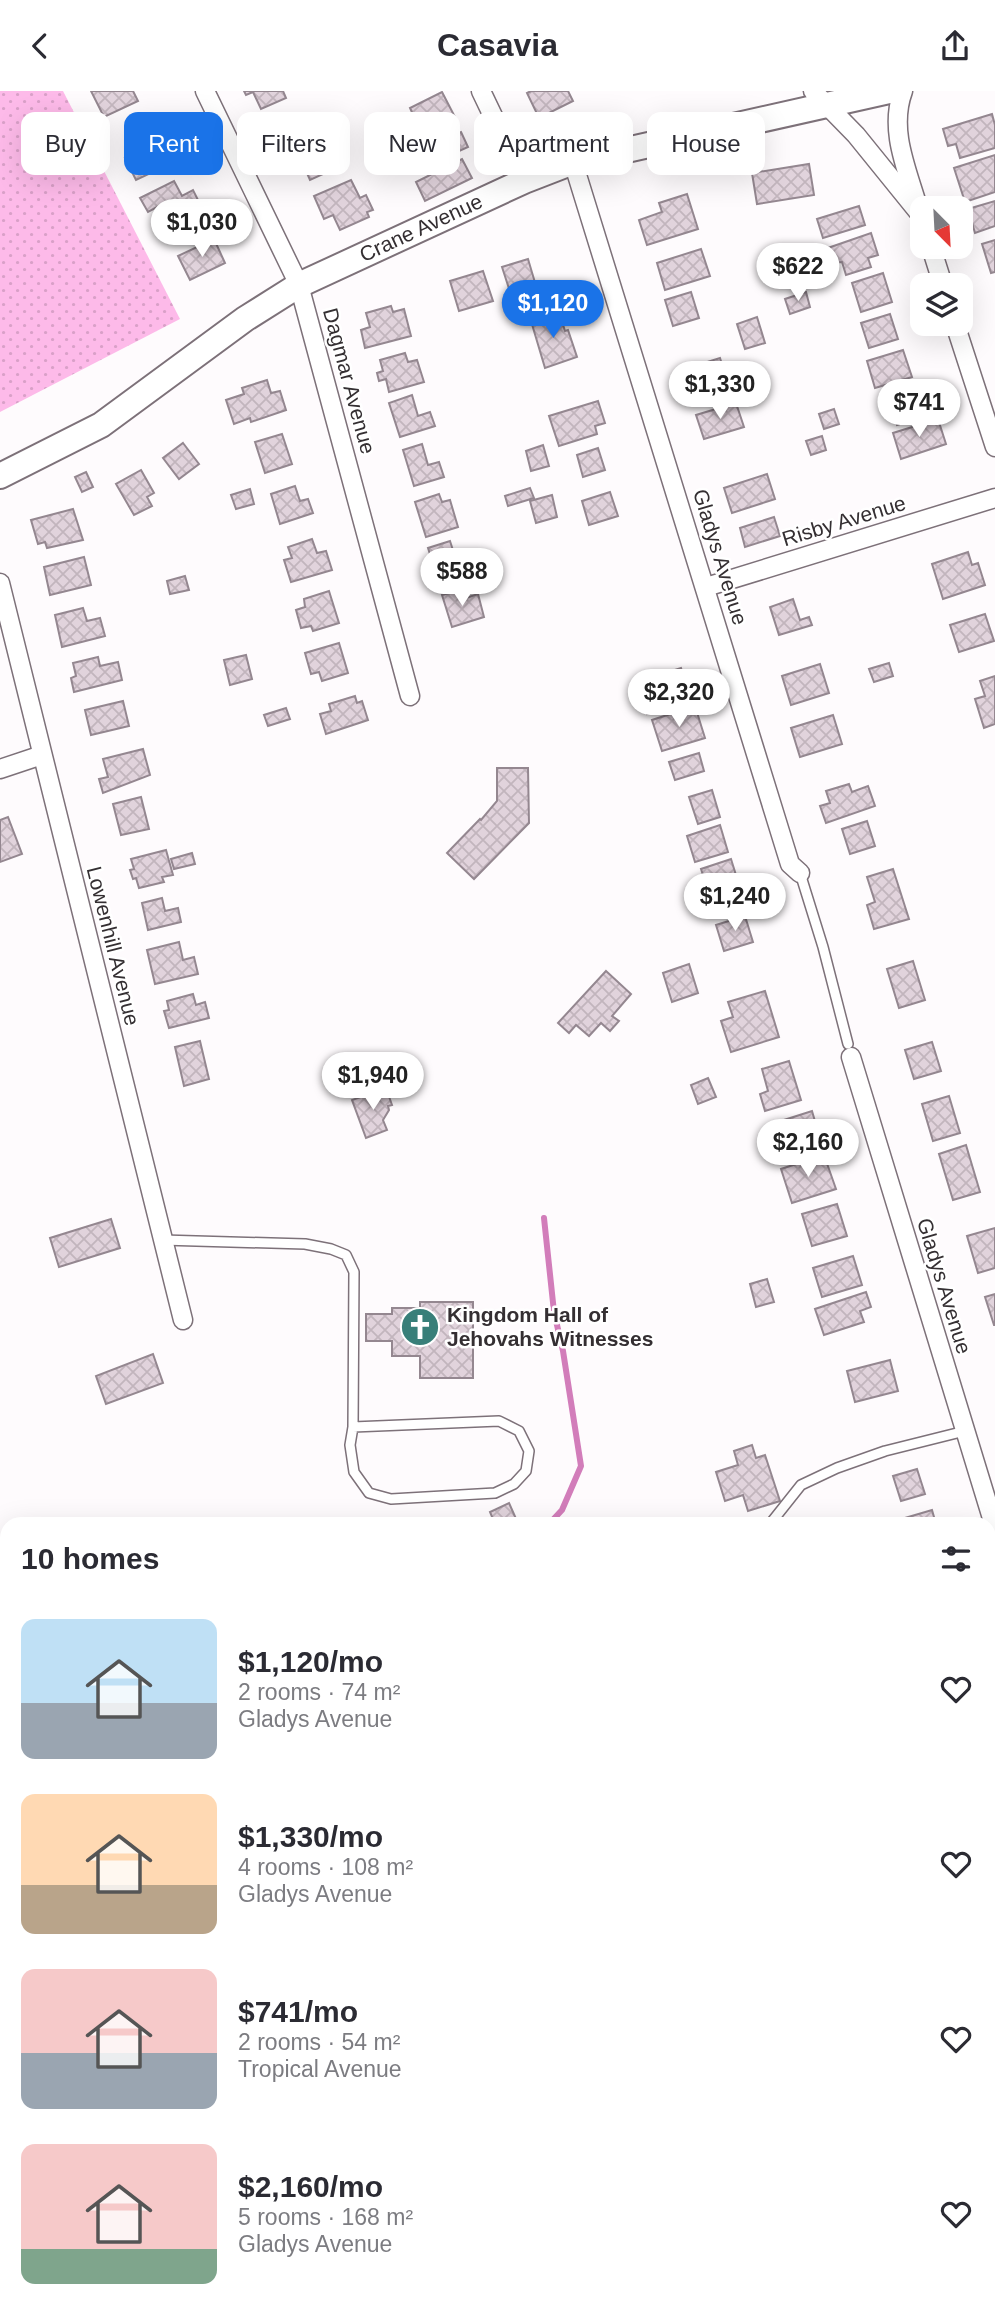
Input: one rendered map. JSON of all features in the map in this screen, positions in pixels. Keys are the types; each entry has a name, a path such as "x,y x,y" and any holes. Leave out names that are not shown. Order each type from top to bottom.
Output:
{"street":[{"name":"Dagmar Avenue","path":"205,91 299,285 410,696"},
{"path":"481,91 524,181"},
{"name":"Crane Avenue","path":"633,146 818,98 889,91"},
{"path":"903,91 898,106 898,145 914,196"},
{"path":"818,98 856,135 910,203"},
{"name":"Crane Avenue","path":"0,476 101,425 245,319 299,285 539,175"},
{"name":"Gladys Avenue","path":"577,175 790,864 800,873"},
{"path":"960,336 995,447"},
{"name":"Risby Avenue","path":"706,587 995,498"},
{"name":"Lowenhill Avenue","path":"0,583 183,1320"},
{"path":"0,769 42,755"},
{"name":"Gladys Avenue","path":"849,1051 992,1517"}],"lane":[{"name":"Gladys Avenue","path":"800,873 823,947 849,1051"},
{"path":"162,1240 305,1244 346,1255 354,1272 350,1445 354,1472 369,1493 391,1499 495,1493 513,1484 526,1471 529,1451 519,1431 499,1421 352,1427"},
{"path":"776,1517 801,1485 837,1468 885,1451 965,1431"}],"shaded area":[{"path":"0,91 63,91 74,112 21,112 21,175 106,175 180,319 0,412"}],"building":[{"path":"91,91 133,91 138,101 110,114 110,112 102,112"},
{"path":"244,91 283,91 286,98 261,109 253,92 246,95"},
{"path":"568,91 573,101 551,112 536,112 527,93"},
{"path":"442,92 452,112 412,112 410,108"},
{"path":"992,114 995,148 960,158 956,144 948,146 943,129"},
{"path":"460,132 468,147 460,151"},
{"path":"995,155 995,192 973,199 973,196 963,196 954,168"},
{"path":"462,159 472,178 425,201 416,182 430,175 460,175"},
{"path":"809,164 814,195 757,204 752,175 765,175 765,171"},
{"path":"134,175 147,175 136,180"},
{"path":"308,175 321,175 310,180"},
{"path":"351,180 360,198 366,195 373,210 367,212 369,217 340,230 333,215 324,219 314,196"},
{"path":"174,181 182,196 193,190 202,208 168,225 159,206 148,212 140,198"},
{"path":"687,194 698,229 647,245 639,220 662,212 659,203"},
{"path":"995,201 995,226 975,233 973,208"},
{"path":"859,206 865,225 823,238 817,219"},
{"path":"871,233 878,255 868,258 871,267 846,275 842,262 829,263 825,249"},
{"path":"214,239 225,263 190,280 178,256"},
{"path":"995,240 995,272 991,273 982,244"},
{"path":"701,249 710,276 665,290 657,263"},
{"path":"528,259 539,296 514,304 502,267"},
{"path":"483,271 493,301 459,311 450,281"},
{"path":"883,273 892,302 861,312 852,283"},
{"path":"691,292 699,318 673,326 665,300"},
{"path":"806,292 810,307 790,314 785,299"},
{"path":"391,306 393,312 404,309 411,336 365,348 361,330 370,327 366,313"},
{"path":"559,312 577,357 545,368 531,321"},
{"path":"890,314 898,339 869,348 861,323"},
{"path":"757,317 765,343 745,349 737,324"},
{"path":"903,350 912,377 875,388 867,361"},
{"path":"405,353 408,362 417,360 424,382 389,392 386,379 379,381 377,373 383,371 380,360"},
{"path":"720,358 731,394 697,405 685,369"},
{"path":"267,380 271,393 280,391 286,410 251,422 250,418 234,424 226,400 244,394 242,388"},
{"path":"923,387 932,414 897,425 889,398"},
{"path":"412,395 418,416 430,412 435,426 400,437 389,403"},
{"path":"598,401 605,423 595,426 597,434 559,446 549,416"},
{"path":"736,403 744,427 704,439 696,415"},
{"path":"834,409 839,424 824,429 819,414"},
{"path":"938,419 946,444 901,459 893,433"},
{"path":"282,434 292,464 265,473 255,442"},
{"path":"822,436 826,450 811,455 806,441"},
{"path":"183,443 199,464 179,479 163,458"},
{"path":"422,444 428,465 439,462 444,477 414,486 403,450"},
{"path":"543,445 549,466 531,471 526,451"},
{"path":"598,448 605,470 583,477 577,455"},
{"path":"141,470 154,493 147,497 152,506 134,515 116,484"},
{"path":"86,472 93,487 82,492 75,477"},
{"path":"767,474 775,499 732,513 724,488"},
{"path":"295,486 300,501 308,499 313,513 280,524 271,494"},
{"path":"530,488 534,498 508,506 505,496"},
{"path":"250,489 254,504 236,509 231,495"},
{"path":"610,492 618,516 589,525 582,501"},
{"path":"439,494 442,502 450,500 458,527 426,537 415,502"},
{"path":"552,495 557,517 536,523 530,501"},
{"path":"73,509 83,540 47,548 45,542 38,544 31,520"},
{"path":"774,517 780,536 745,547 740,528"},
{"path":"312,539 317,553 326,551 332,570 291,582 284,560 292,558 288,547"},
{"path":"450,541 460,572 438,579 428,548"},
{"path":"968,552 972,565 978,563 985,585 943,599 932,564"},
{"path":"84,557 91,585 50,595 44,567"},
{"path":"185,576 189,590 170,594 167,581"},
{"path":"463,589 466,598 478,594 484,617 452,627 442,595"},
{"path":"329,591 339,623 313,631 311,626 301,628 296,610 305,607 304,599"},
{"path":"793,599 800,620 809,617 812,625 779,635 770,607"},
{"path":"83,608 87,621 100,618 105,636 62,647 55,615"},
{"path":"985,614 994,641 959,652 950,625"},
{"path":"339,643 348,673 322,681 319,672 311,674 305,653"},
{"path":"246,655 252,679 230,685 224,660"},
{"path":"98,657 100,666 118,662 122,680 74,692 71,678 76,676 73,663"},
{"path":"889,663 893,676 874,682 869,669"},
{"path":"820,664 829,693 791,705 782,676"},
{"path":"681,668 691,700 647,714 637,682"},
{"path":"995,676 995,724 984,728 975,699 985,696 980,681"},
{"path":"355,696 357,703 362,701 368,720 326,734 320,714 331,711 329,704"},
{"path":"123,701 129,726 91,735 85,710"},
{"path":"695,706 705,738 662,751 652,720"},
{"path":"286,708 290,719 268,726 264,715"},
{"path":"833,715 842,744 800,757 791,728"},
{"path":"143,749 150,775 103,793 99,779 108,777 103,759"},
{"path":"699,753 704,771 675,780 669,762"},
{"path":"497,768 528,768 529,823 474,879 447,853 497,801"},
{"path":"849,784 852,792 868,786 875,806 826,823 820,806 830,803 826,791"},
{"path":"712,790 720,817 698,824 689,797"},
{"path":"141,797 149,829 121,835 113,804"},
{"path":"8,817 22,854 0,862 0,820"},
{"path":"867,821 875,846 850,854 842,829"},
{"path":"720,825 728,852 695,862 687,836"},
{"path":"166,850 173,875 162,877 164,882 139,888 130,870 134,869 131,859"},
{"path":"192,853 195,864 174,869 171,859"},
{"path":"731,859 740,888 710,897 701,869"},
{"path":"893,869 909,919 874,929 867,905 875,902 867,877"},
{"path":"162,898 165,911 178,908 181,922 148,930 142,903"},
{"path":"745,916 753,942 724,951 716,925"},
{"path":"179,942 183,960 194,957 198,974 155,984 147,950"},
{"path":"913,961 925,1000 899,1008 887,969"},
{"path":"689,964 698,993 672,1002 663,973"},
{"path":"606,971 631,994 612,1016 619,1021 610,1031 601,1023 589,1036 576,1025 569,1033 558,1023"},
{"path":"765,991 779,1037 731,1052 721,1021 733,1017 728,1002"},
{"path":"193,994 196,1005 205,1002 209,1018 169,1028 164,1011 169,1010 167,1001"},
{"path":"200,1041 209,1079 184,1086 175,1047"},
{"path":"932,1042 941,1071 914,1079 905,1050"},
{"path":"789,1061 801,1100 765,1111 760,1094 768,1091 762,1069"},
{"path":"708,1078 716,1097 698,1104 691,1085"},
{"path":"386,1088 392,1105 388,1106 389,1110 383,1120 387,1130 366,1138 352,1100"},
{"path":"949,1096 960,1133 933,1141 922,1104"},
{"path":"812,1111 823,1149 795,1158 784,1120"},
{"path":"966,1145 980,1192 953,1200 939,1154"},
{"path":"824,1155 836,1189 792,1203 781,1169"},
{"path":"837,1204 847,1236 812,1246 802,1214"},
{"path":"111,1219 120,1248 59,1267 50,1238"},
{"path":"995,1228 995,1268 978,1273 967,1236"},
{"path":"853,1256 862,1285 822,1297 813,1268"},
{"path":"767,1279 774,1302 756,1307 750,1284"},
{"path":"866,1292 871,1307 860,1311 864,1322 824,1335 815,1309"},
{"path":"995,1294 995,1325 994,1325 985,1297"},
{"name":"Kingdom Hall of Jehovahs Witnesses","path":"420,1302 473,1302 473,1378 420,1378 420,1356 392,1356 392,1341 366,1341 366,1314 392,1314 392,1308 420,1308"},
{"path":"153,1354 163,1383 106,1404 96,1376"},
{"path":"890,1360 898,1391 855,1402 847,1371"},
{"path":"752,1445 756,1458 765,1455 780,1501 748,1511 743,1495 725,1501 716,1472 738,1465 734,1451"},
{"path":"917,1469 925,1494 901,1501 893,1476"},
{"path":"509,1503 515,1517 492,1517 490,1512"},
{"path":"932,1510 934,1517 908,1517"}],"waterway":[{"path":"544,1218 554,1312 563,1351 581,1466 562,1510 556,1517"}],"place":[{"name":"Kingdom Hall of Jehovahs Witnesses","path":"420,1327"}]}
